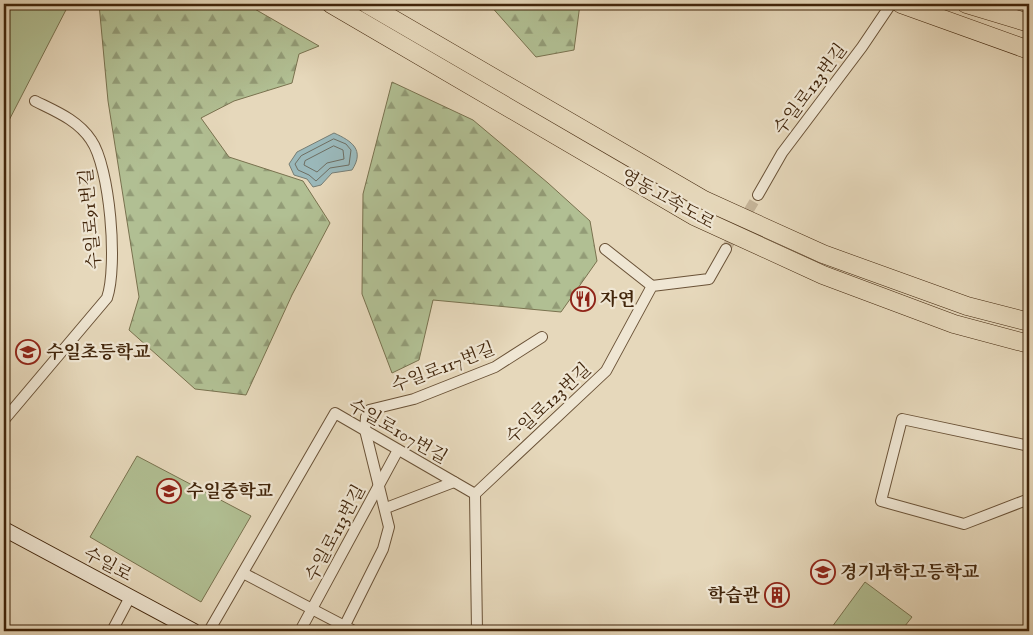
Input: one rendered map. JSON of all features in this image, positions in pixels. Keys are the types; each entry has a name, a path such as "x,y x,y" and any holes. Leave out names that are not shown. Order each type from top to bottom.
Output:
{"highway":[{"name":"영동고속도로","path":"331,4 694,216 822,275 954,324 1029,344"},
{"name":"영동고속도로","path":"367,4 704,200 823,254 967,306 1029,322"},
{"path":"900,4 1029,50"},
{"path":"966,4 1029,24"}],"street":[{"name":"수일로123번길","path":"758,195 782,153 891,4"},
{"name":"수일로91번길","path":"4,420 107,298 112,284 112,255 105,173 100,154 90,138 74,121 35,101"},
{"path":"605,249 652,286 709,279 726,249"},
{"name":"수일로123번길","path":"475,494 606,371 652,286"},
{"name":"수일로117번길","path":"365,430 366,417 369,410 414,399 495,366 542,337"},
{"name":"수일로107번길","path":"209,631 335,413 475,494"},
{"path":"1029,446 902,419 881,500 964,524 1029,499"},
{"path":"242,573 347,630 384,544 389,527 386,508 378,488 365,430"},
{"name":"수일로113번길","path":"300,631 398,450"},
{"path":"386,508 454,482"},
{"path":"475,494 477,631"},
{"name":"수일로","path":"4,529 194,631"},
{"path":"112,631 130,597"}],"green space":[{"path":"4,4 69,4 4,130"},
{"path":"99,4 246,4 319,46 299,54 292,83 234,101 201,118 229,157 303,181 330,223 292,295 246,395 195,389 129,330 139,297 108,101"},
{"path":"489,4 580,4 574,50 536,57"},
{"path":"392,82 473,120 548,183 590,221 597,261 561,312 433,300 419,360 392,373 362,294 363,194"},
{"path":"137,456 251,516 201,602 90,537"},
{"path":"865,582 912,617 901,631 829,631"}],"water":[{"path":"334,133 346,139 355,147 357,157 352,170 332,173 321,185 313,187 307,179 294,175 289,164 297,152"}],"tunnel":[{"path":"726,249 758,195"}],"place":[{"name":"자연","path":"583,299"},
{"name":"수일초등학교","path":"28,352"},
{"name":"수일중학교","path":"169,491"},
{"name":"경기과학고등학교","path":"823,572"},
{"name":"학습관","path":"777,595"}]}
